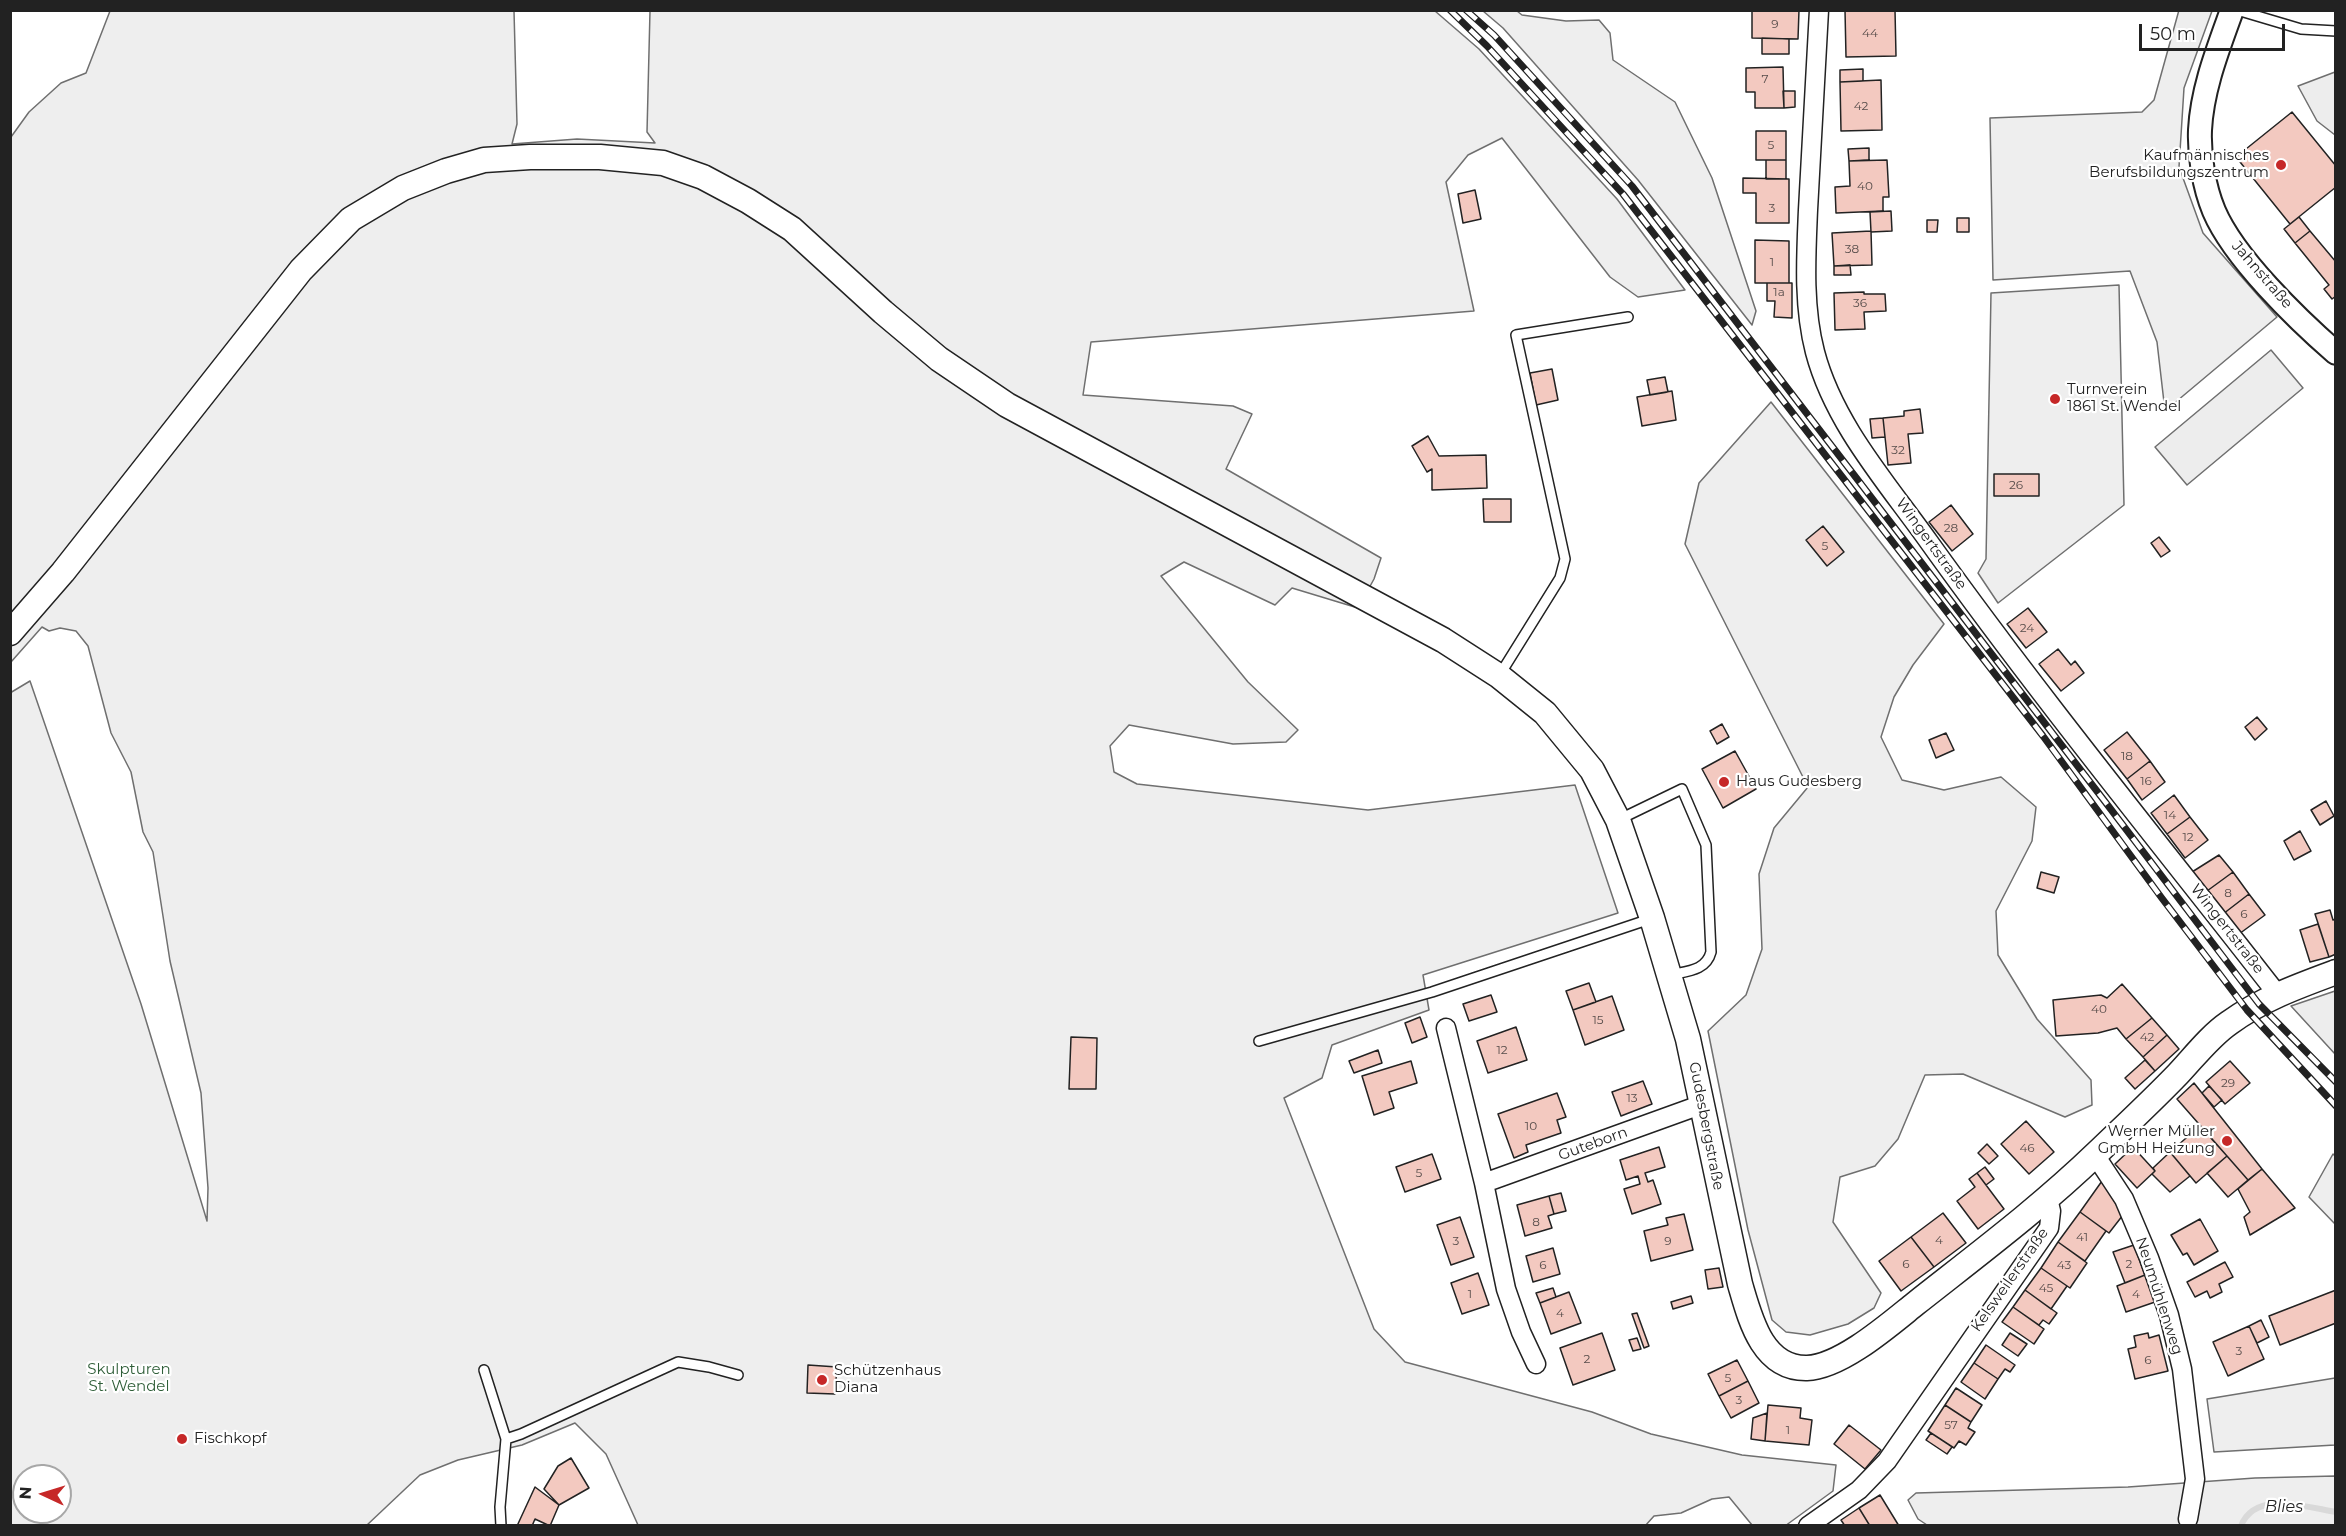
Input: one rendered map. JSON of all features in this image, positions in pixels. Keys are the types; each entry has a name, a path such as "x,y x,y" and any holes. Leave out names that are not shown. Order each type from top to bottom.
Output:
{"main road":[{"name":"Gudesbergstraße","path":"10,633 63,572 301,270 351,219 403,188 446,171 484,160 530,157 600,157 663,163 703,177 748,201 792,229 883,312 939,359 1006,405 1443,640 1499,676 1545,713 1592,770 1618,820 1652,918 1688,1039 1703,1104 1722,1208 1740,1284 1752,1322 1765,1349 1786,1364 1808,1368 1836,1359 1875,1336 2048,1199"},
{"path":"2048,1199 2227,1024 2247,1010 2278,994 2336,972"}],"street":[{"name":"Wingertstraße","path":"1819,10 1806,268 1808,312 1814,351 1826,384 1851,432 1971,600 2278,994"},
{"name":"Jahnstraße","path":"2232,10 2208,83 2200,130 2203,171 2214,211 2235,248 2294,313 2336,353"},
{"path":"1446,1028 1484,1183 1506,1289 1521,1332 1536,1364"},
{"name":"Guteborn","path":"1484,1183 1703,1104"},
{"name":"Neumühlenweg","path":"2095,1155 2124,1199 2149,1258 2174,1337 2182,1369 2195,1479 2188,1519"},
{"name":"Kelsweilerstraße","path":"1808,1526 1859,1490 1887,1461 2049,1228 2051,1211 2048,1199"}],"lane":[{"path":"2237,10 2301,29 2336,31"},
{"path":"1499,676 1560,578 1565,559 1516,335 1628,317"},
{"path":"1618,820 1682,789 1706,845 1711,952 1708,961 1700,968 1670,975"},
{"path":"1259,1041 1432,992 1652,918"},
{"path":"506,1439 678,1362 738,1375"},
{"path":"484,1370 506,1439 500,1508 501,1526"}],"green space":[{"path":"2179,10 2212,11 2184,88 2179,167 2203,233 2277,317 2165,411 2157,342 2130,271 1993,280 1990,118 2142,112 2154,100"},
{"name":"Skulpturen St. Wendel","path":"110,11 514,11 517,124 512,144 577,139 655,143 647,132 650,11 1435,11 1479,49 1617,199 1685,290 1638,297 1610,277 1502,138 1468,155 1446,182 1474,311 1091,342 1083,395 1233,406 1252,414 1226,469 1381,558 1374,579 1358,608 1292,588 1275,605 1184,562 1161,576 1248,682 1298,730 1286,742 1233,744 1129,725 1110,746 1114,772 1137,784 1368,810 1575,785 1618,913 1423,975 1429,1010 1332,1045 1322,1078 1284,1098 1374,1329 1405,1362 1592,1412 1651,1434 1742,1455 1836,1465 1833,1491 1785,1526 1752,1525 1729,1497 1712,1499 1681,1513 1654,1516 1645,1526 638,1525 606,1454 575,1423 522,1445 458,1460 420,1475 367,1525 11,1525 10,693 30,681 141,1004 207,1221 208,1188 201,1093 170,961 153,852 143,832 131,772 111,733 88,646 76,631 60,628 49,631 42,627 11,662 11,137 29,112 61,83 86,73"},
{"path":"1483,11 1517,11 1522,15 1566,21 1599,20 1610,33 1613,60 1675,102 1712,178 1756,311 1752,325 1638,180 1503,28"},
{"name":"Turnverein 1861 St. Wendel","path":"2119,285 2124,505 1998,603 1978,573 1986,559 1991,293"},
{"path":"1771,402 1944,624 1913,665 1894,697 1881,737 1902,780 1944,790 2001,777 2036,807 2032,841 1996,911 1998,955 2037,1019 2091,1080 2092,1105 2065,1117 1963,1074 1925,1075 1898,1139 1875,1166 1840,1177 1833,1222 1881,1293 1874,1308 1848,1324 1810,1335 1786,1332 1772,1320 1748,1230 1708,1031 1746,995 1762,949 1759,874 1774,828 1808,787 1685,544 1699,483"},
{"path":"2333,1154 2336,1157 2335,1224 2309,1197"},
{"path":"2335,1378 2335,1445 2214,1452 2207,1399"},
{"path":"2335,1476 2335,1525 1927,1525 1918,1519 1908,1500 1916,1493 2128,1487 2255,1478"}],"shaded area":[{"path":"2336,72 2335,135 2317,121 2298,86"},
{"path":"2271,350 2303,388 2187,485 2155,447"},
{"path":"2336,991 2335,1054 2291,1006"}],"building":[{"path":"1752,10 1799,10 1798,39 1752,38"},
{"path":"1845,10 1895,10 1896,56 1846,57"},
{"path":"1762,38 1789,39 1789,54 1762,54"},
{"path":"1783,67 1784,108 1755,108 1755,92 1746,92 1746,68"},
{"path":"1863,69 1863,81 1840,82 1840,70"},
{"path":"1881,80 1882,130 1841,131 1840,82"},
{"path":"1783,91 1795,91 1795,107 1784,108"},
{"path":"2292,112 2336,166 2336,187 2290,224 2236,157"},
{"path":"1756,131 1786,131 1786,160 1756,160"},
{"path":"1869,148 1869,160 1849,161 1848,149"},
{"path":"1766,160 1786,160 1786,179 1766,179"},
{"path":"1887,160 1889,197 1883,197 1883,211 1836,213 1835,187 1850,186 1849,161"},
{"path":"1743,178 1789,179 1789,223 1756,223 1756,193 1743,193"},
{"path":"1475,190 1481,219 1463,223 1458,194"},
{"path":"1891,211 1892,231 1871,232 1870,212"},
{"path":"2299,217 2310,231 2295,243 2284,229"},
{"path":"1957,218 1969,218 1969,232 1957,232"},
{"path":"1927,220 1938,220 1937,232 1927,232"},
{"path":"1871,231 1872,265 1834,266 1832,233"},
{"path":"2310,231 2336,262 2336,296 2332,299 2324,289 2329,285 2295,243"},
{"path":"1755,240 1789,241 1789,283 1755,283"},
{"path":"1850,265 1851,275 1834,275 1834,266"},
{"path":"1767,283 1792,283 1792,318 1774,317 1775,301 1767,301"},
{"path":"1864,292 1864,294 1885,294 1886,311 1864,312 1865,329 1835,330 1834,293"},
{"path":"1552,369 1558,400 1536,405 1530,373"},
{"path":"1665,377 1668,392 1650,395 1647,380"},
{"path":"1672,391 1676,420 1642,426 1637,397"},
{"path":"1920,409 1923,433 1908,434 1911,463 1888,465 1883,418 1904,416 1904,411"},
{"path":"1883,418 1885,437 1872,438 1870,419"},
{"path":"1428,436 1439,456 1486,455 1487,488 1432,490 1432,469 1427,472 1412,446"},
{"path":"1994,474 2039,474 2039,496 1994,496"},
{"path":"1483,499 1511,499 1511,522 1484,522"},
{"path":"1951,505 1973,534 1952,551 1929,522"},
{"path":"1823,526 1844,552 1827,566 1806,540"},
{"path":"2159,537 2170,551 2161,557 2151,543"},
{"path":"2028,608 2047,632 2026,648 2007,624"},
{"path":"2058,649 2071,665 2075,661 2084,673 2061,691 2039,664"},
{"path":"2257,717 2267,729 2255,740 2245,727"},
{"path":"1722,724 1729,737 1717,744 1710,731"},
{"path":"2127,732 2150,761 2127,779 2104,750"},
{"path":"1946,733 1954,750 1936,758 1929,740"},
{"path":"1735,751 1756,789 1723,808 1702,769"},
{"path":"2150,761 2165,782 2142,800 2127,779"},
{"path":"2174,795 2190,817 2167,834 2151,813"},
{"path":"2326,801 2334,816 2320,825 2311,810"},
{"path":"2190,817 2208,840 2185,858 2167,834"},
{"path":"2300,831 2311,851 2294,860 2284,841"},
{"path":"2219,855 2233,872 2207,891 2192,872"},
{"path":"2041,872 2059,877 2054,893 2037,888"},
{"path":"2233,872 2249,894 2223,914 2207,891"},
{"path":"2249,894 2265,915 2239,934 2223,914"},
{"path":"2330,910 2333,920 2336,919 2336,954 2329,957 2315,914"},
{"path":"2318,924 2329,957 2310,962 2300,930"},
{"path":"1589,983 1596,1002 1573,1010 1566,991"},
{"path":"2122,984 2152,1018 2126,1039 2117,1028 2098,1033 2056,1036 2053,1000 2101,995 2107,998"},
{"path":"1491,995 1497,1012 1469,1021 1463,1004"},
{"path":"1612,996 1624,1030 1585,1045 1573,1010"},
{"path":"1420,1017 1427,1037 1412,1043 1405,1023"},
{"path":"2152,1018 2167,1035 2143,1057 2126,1039"},
{"path":"1516,1027 1527,1060 1488,1073 1477,1041"},
{"path":"2167,1035 2179,1049 2155,1071 2143,1057"},
{"path":"1071,1037 1097,1038 1096,1089 1069,1089"},
{"path":"1378,1050 1382,1063 1354,1073 1349,1061"},
{"path":"2145,1060 2155,1071 2135,1089 2125,1078"},
{"path":"1411,1061 1417,1083 1389,1092 1394,1108 1374,1115 1362,1076"},
{"path":"2230,1061 2250,1083 2225,1104 2206,1082"},
{"path":"1643,1081 1652,1104 1621,1116 1612,1092"},
{"name":"Werner Müller GmbH Heizung","path":"2194,1083 2262,1169 2248,1180 2177,1099"},
{"path":"2209,1086 2222,1100 2214,1107 2202,1093"},
{"path":"1557,1093 1566,1117 1557,1120 1561,1133 1526,1145 1528,1152 1514,1158 1498,1114"},
{"path":"2026,1121 2054,1152 2029,1174 2001,1144"},
{"path":"2200,1126 2227,1156 2196,1183 2170,1152"},
{"path":"1987,1144 1998,1156 1989,1164 1978,1153"},
{"path":"1659,1147 1665,1167 1645,1173 1648,1182 1653,1180 1661,1204 1632,1214 1624,1189 1640,1184 1638,1176 1626,1180 1620,1160"},
{"path":"2133,1147 2155,1171 2137,1188 2115,1164"},
{"path":"2170,1152 2190,1176 2170,1192 2152,1174 2155,1171 2153,1168"},
{"path":"1432,1154 1441,1179 1405,1192 1396,1167"},
{"path":"2227,1156 2248,1180 2228,1197 2207,1173"},
{"path":"1985,1167 1994,1179 1986,1185 1977,1173"},
{"path":"2262,1169 2295,1208 2250,1235 2244,1217 2250,1212 2238,1189"},
{"path":"1977,1173 2004,1209 1978,1229 1957,1201 1975,1187 1969,1179"},
{"path":"2102,1181 2123,1215 2109,1233 2080,1212"},
{"path":"1561,1193 1566,1211 1554,1214 1549,1196"},
{"path":"1549,1196 1554,1214 1548,1216 1552,1228 1525,1236 1517,1205"},
{"path":"2080,1212 2106,1231 2085,1261 2058,1242"},
{"path":"1943,1213 1966,1243 1934,1267 1911,1237"},
{"path":"1684,1214 1693,1250 1651,1261 1644,1231 1668,1225 1666,1218"},
{"path":"1460,1217 1474,1257 1451,1265 1437,1225"},
{"path":"2200,1219 2218,1251 2194,1265 2187,1253 2183,1255 2171,1235"},
{"path":"1911,1237 1934,1267 1901,1291 1879,1261"},
{"path":"2058,1242 2087,1263 2070,1288 2041,1268"},
{"path":"2134,1245 2145,1275 2125,1283 2113,1252"},
{"path":"1553,1248 1560,1274 1533,1282 1526,1256"},
{"path":"2225,1262 2233,1277 2219,1284 2222,1292 2210,1298 2207,1291 2195,1297 2187,1282"},
{"path":"1719,1268 1723,1287 1708,1289 1705,1270"},
{"path":"2041,1268 2067,1286 2051,1309 2025,1290"},
{"path":"1478,1273 1489,1305 1462,1314 1451,1283"},
{"path":"2145,1275 2155,1302 2126,1312 2117,1286"},
{"path":"1553,1288 1556,1297 1540,1303 1536,1293"},
{"path":"2025,1290 2057,1313 2049,1324 2043,1320 2039,1325 2013,1307"},
{"path":"2336,1290 2336,1323 2280,1345 2269,1316"},
{"path":"1569,1292 1581,1323 1551,1334 1540,1303"},
{"path":"1691,1296 1693,1303 1673,1309 1671,1302"},
{"path":"2013,1307 2044,1329 2034,1344 2002,1322"},
{"path":"1637,1313 1649,1346 1644,1348 1632,1314"},
{"path":"2261,1320 2269,1337 2257,1343 2249,1326"},
{"path":"2249,1326 2264,1359 2228,1376 2213,1342"},
{"path":"1602,1333 1615,1370 1573,1385 1560,1348"},
{"path":"2010,1333 2027,1344 2018,1356 2002,1345"},
{"path":"2148,1333 2149,1338 2159,1335 2168,1371 2135,1379 2128,1349 2136,1347 2134,1336"},
{"path":"1637,1338 1641,1349 1633,1351 1629,1340"},
{"path":"1986,1345 2015,1365 2010,1372 2005,1369 1998,1379 1974,1363"},
{"path":"1737,1360 1748,1381 1719,1396 1708,1374"},
{"path":"1974,1363 1998,1379 1985,1399 1961,1382"},
{"name":"Schützenhaus Diana","path":"808,1365 837,1367 835,1394 807,1393"},
{"path":"1748,1381 1759,1403 1731,1418 1719,1396"},
{"path":"1956,1388 1982,1405 1971,1422 1945,1405"},
{"path":"1768,1405 1801,1408 1800,1418 1812,1420 1809,1445 1765,1441"},
{"path":"1945,1405 1971,1422 1968,1428 1975,1432 1966,1445 1959,1441 1954,1448 1928,1431"},
{"path":"1767,1413 1765,1441 1751,1439 1753,1418"},
{"path":"1849,1425 1881,1450 1865,1469 1834,1444"},
{"path":"1931,1433 1952,1447 1947,1454 1926,1440"},
{"path":"571,1458 589,1488 559,1505 544,1489 558,1466"},
{"path":"535,1487 559,1505 550,1526 535,1519 532,1526 517,1526"},
{"path":"1880,1495 1899,1526 1870,1526 1859,1508"},
{"path":"1859,1508 1870,1526 1845,1526 1841,1520"}],"waterway":[{"name":"Blies","path":"2241,1526 2248,1515 2269,1504 2296,1505 2336,1512"}],"railway":[{"path":"1450,10 1487,46 1623,194 2043,736 2247,1010 2336,1106"},
{"path":"1466,10 1494,35 1632,186 2259,1004 2336,1082"}],"place":[{"name":"Kaufmännisches Berufsbildungszentrum","path":"2281,165"},
{"name":"Turnverein 1861 St. Wendel","path":"2055,399"},
{"name":"Haus Gudesberg","path":"1724,782"},
{"name":"Werner Müller GmbH Heizung","path":"2227,1141"},
{"name":"Schützenhaus Diana","path":"822,1380"},
{"name":"Fischkopf","path":"182,1439"}]}
